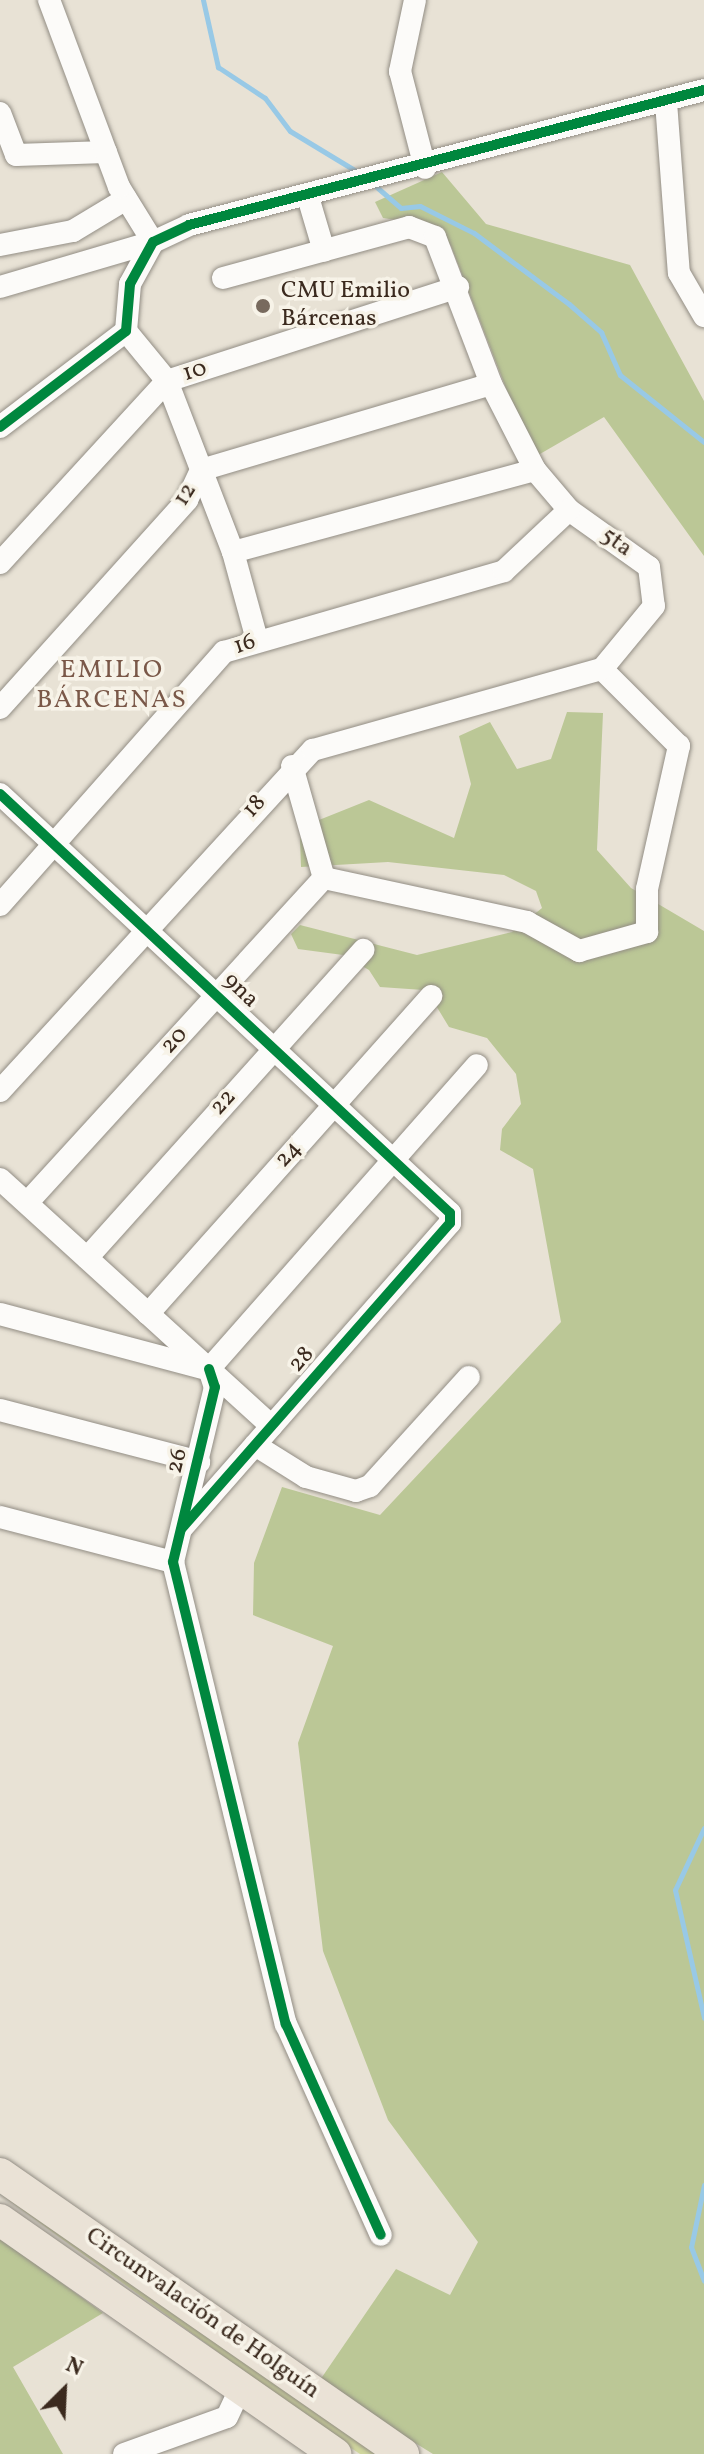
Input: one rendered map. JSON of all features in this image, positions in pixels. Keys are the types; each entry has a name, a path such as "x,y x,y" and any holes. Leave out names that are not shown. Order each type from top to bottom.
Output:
{"highway":[{"name":"Circunvalación de Holguín","path":"0,2174 403,2454"},
{"name":"Circunvalación de Holguín","path":"0,2220 336,2454"}],"street":[{"path":"49,0 126,199 153,242"},
{"path":"415,0 400,71 425,168"},
{"path":"0,287 153,242 189,225 425,168 704,90"},
{"path":"666,102 679,273 704,316"},
{"path":"0,113 16,155 106,152"},
{"path":"223,278 324,251 308,197"},
{"path":"0,245 73,231 126,199"},
{"name":"5ta","path":"324,251 409,227 435,237 458,287 491,384 535,470 569,510 649,567 654,606 602,669"},
{"path":"153,242 130,284 126,331 167,381 233,552 257,640"},
{"name":"10","path":"0,563 167,381 458,287"},
{"path":"0,427 126,331"},
{"name":"12","path":"0,708 187,500 201,470 491,384"},
{"path":"233,552 535,470"},
{"name":"16","path":"0,905 224,652 504,571 569,510"},
{"path":"292,766 324,878 527,922 579,951 647,932 647,889 679,746 602,669"},
{"name":"18","path":"0,1091 292,766 313,750 602,669"},
{"name":"9na","path":"0,794 451,1218"},
{"name":"20","path":"27,1203 324,878"},
{"name":"22","path":"87,1258 363,950"},
{"name":"24","path":"148,1314 431,996"},
{"path":"209,1369 395,1163 477,1065"},
{"path":"0,1179 271,1426"},
{"name":"28","path":"182,1528 451,1218"},
{"path":"0,1314 209,1369"},
{"name":"26","path":"173,1562 215,1387 209,1369"},
{"path":"255,1445 306,1477 356,1491 370,1486 469,1377"},
{"path":"0,1410 199,1462"},
{"path":"0,1517 173,1562 286,2024 381,2235"},
{"path":"124,2454 227,2417 240,2389"}],"green space":[{"path":"442,172 486,224 630,265 704,401 704,556 604,417 533,458 451,246 423,224 383,218 375,202"},
{"path":"567,712 603,713 597,850 631,888 704,931 704,2454 433,2454 318,2383 396,2269 450,2295 478,2242 388,2120 323,1951 298,1743 333,1646 253,1615 254,1563 282,1487 380,1515 561,1322 533,1169 500,1150 502,1129 521,1104 516,1074 487,1038 449,1027 435,1004 438,991 380,987 369,970 343,955 298,949 291,934 300,925 417,955 512,932 542,908 536,891 504,875 388,862 301,867 300,839 319,820 369,800 454,838 471,784 459,736 490,722 517,769 551,759"},
{"path":"0,2194 109,2266 377,2454 360,2454 342,2442"},
{"path":"0,2238 103,2313 13,2367 63,2454 0,2454"}],"waterway":[{"path":"203,0 218,67 265,98 290,131 361,174"},
{"path":"372,183 401,208 420,206 474,233 569,304 601,332 620,375 704,442"},
{"path":"704,1828 675,1890 704,2018"},
{"path":"704,2185 691,2247 704,2281"}],"cycle path":[{"path":"0,427 126,331 130,284 153,242 189,225 704,90"},
{"path":"0,794 450,1213 450,1223 182,1528"},
{"path":"209,1369 215,1387 173,1562 286,2024 381,2235"}],"place":[{"name":"CMU Emilio Bárcenas","path":"263,306"}],"district":[{"name":"EMILIO BÁRCENAS","path":"112,686"}]}
